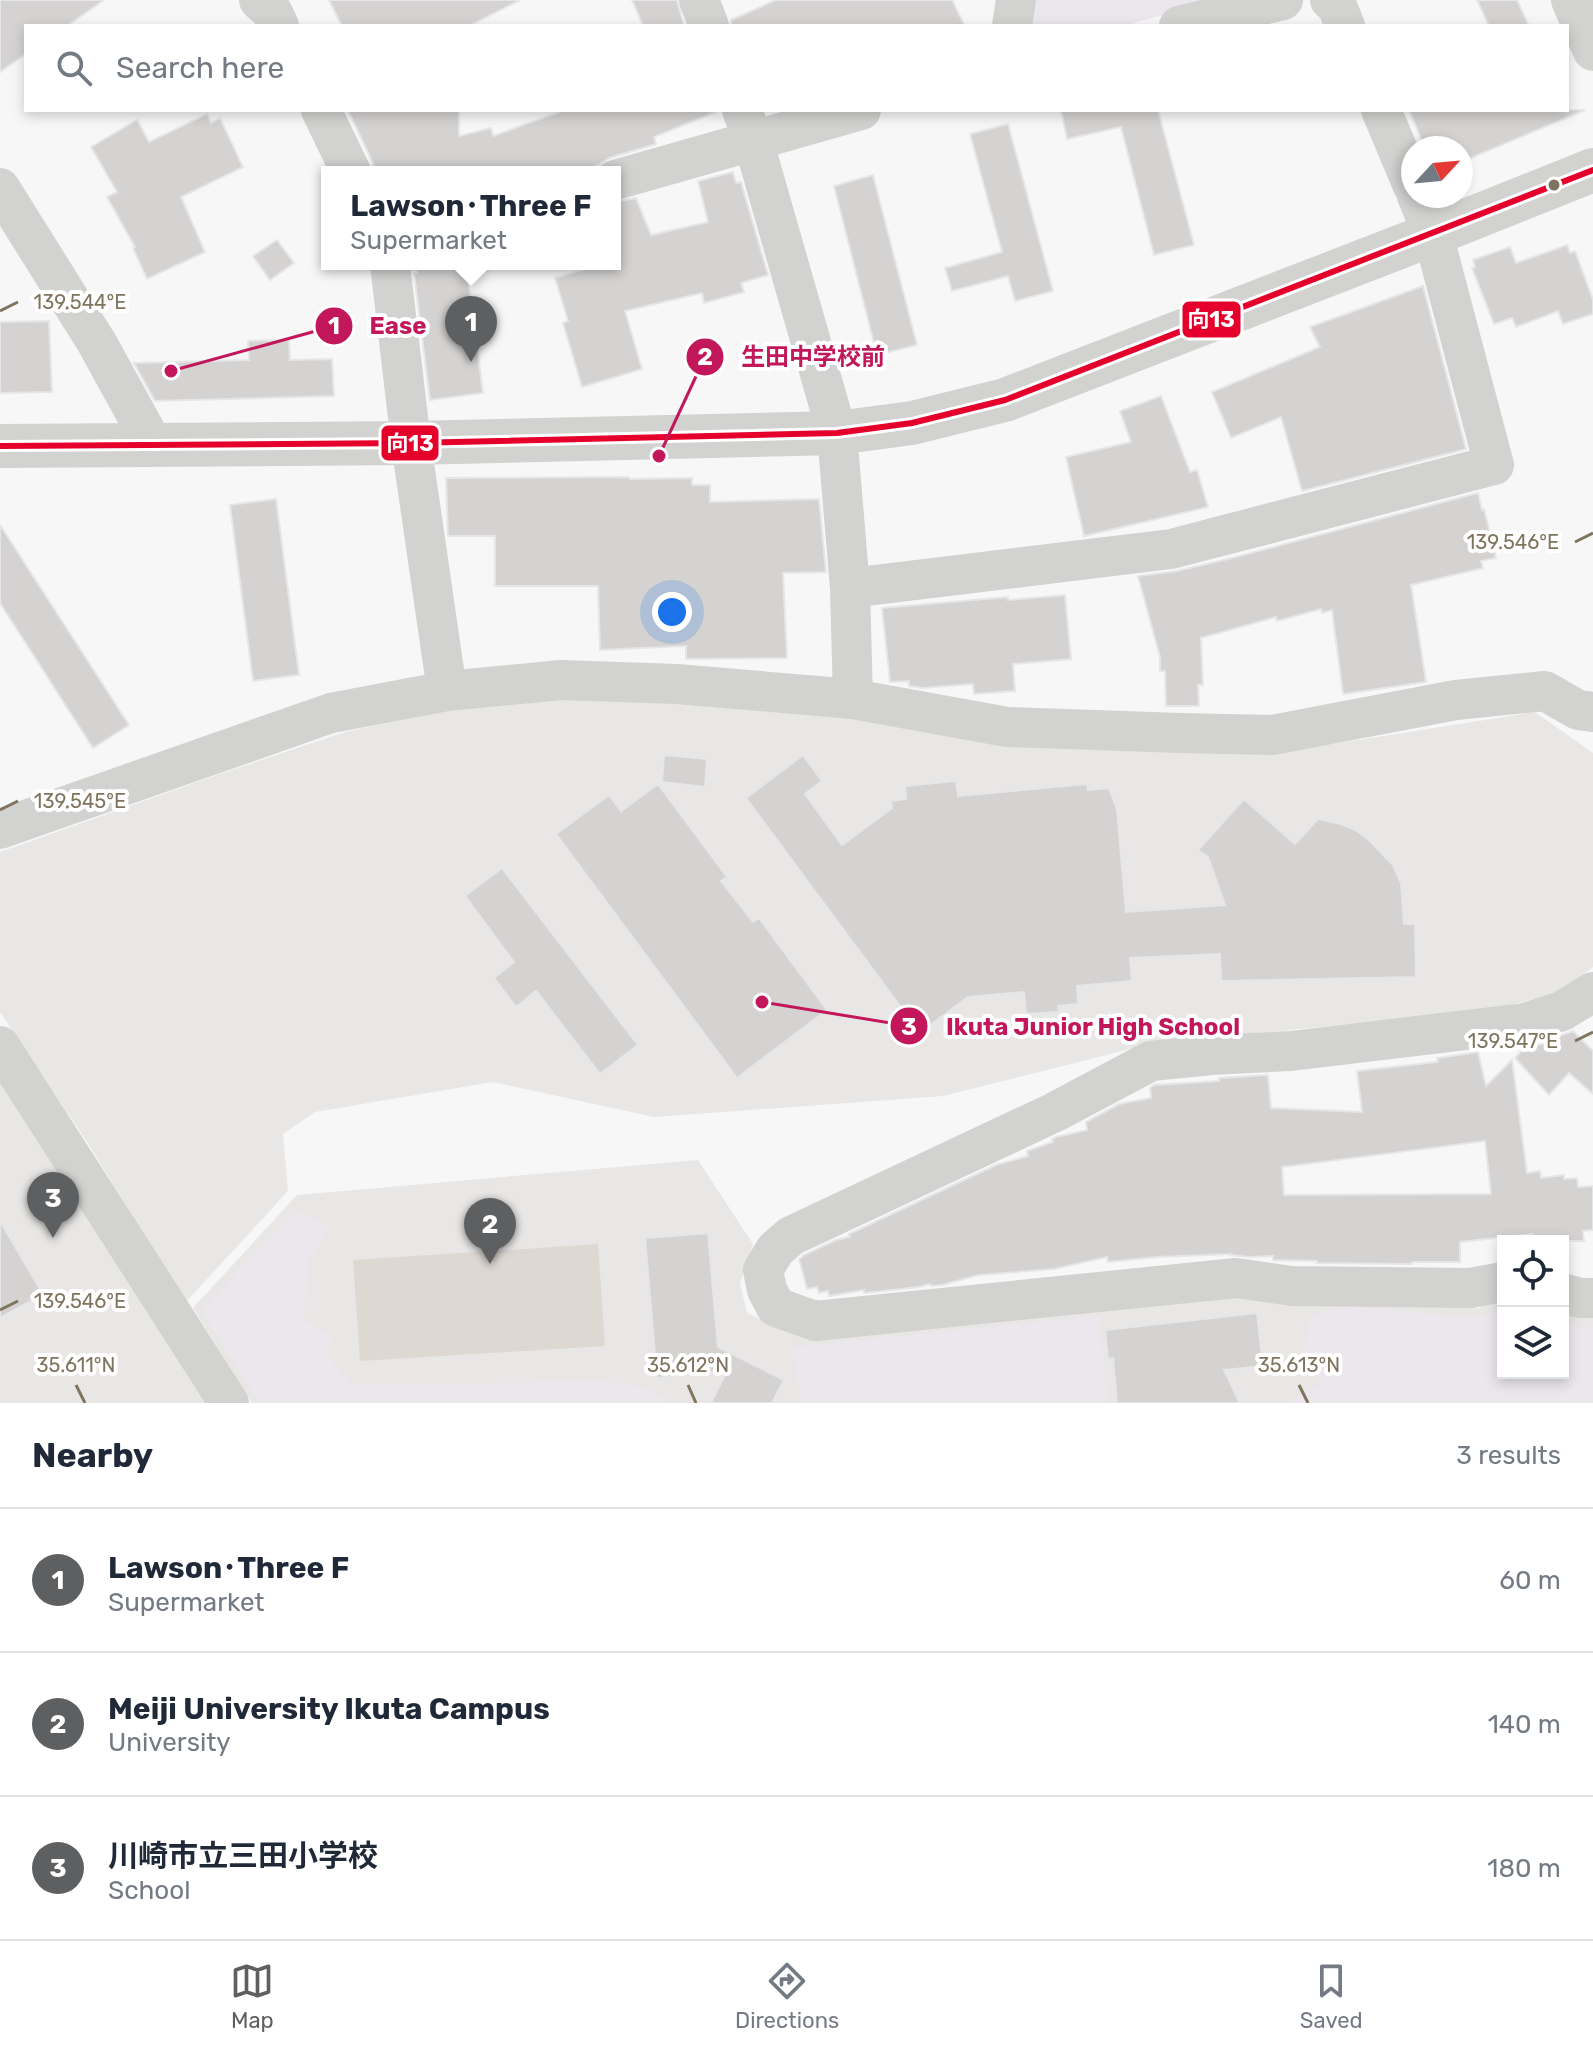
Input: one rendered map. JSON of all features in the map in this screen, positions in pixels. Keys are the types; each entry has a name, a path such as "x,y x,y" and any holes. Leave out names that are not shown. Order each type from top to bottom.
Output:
{"street":[{"path":"259,0 273,13 278,24"},
{"path":"699,0 708,24"},
{"path":"1012,24 1016,0"},
{"path":"1187,24 1283,0"},
{"path":"1330,0 1337,6 1344,24"},
{"path":"322,112 348,166"},
{"path":"621,178 748,125 846,112"},
{"path":"1382,112 1401,157"},
{"path":"748,125 837,433 850,588 853,699"},
{"path":"0,446 411,443 837,433 912,423 1005,400 1425,215 1593,170"},
{"path":"0,188 97,343 152,443"},
{"path":"850,588 1171,549 1494,465 1425,215"},
{"path":"391,270 411,443 447,691"},
{"path":"0,829 331,713 447,691 561,680 677,684 853,699 1007,727 1272,735 1456,700 1545,691 1588,717"},
{"path":"1497,1283 1470,1288 1292,1286 1236,1278 815,1321 776,1307 767,1290 763,1270 775,1250 791,1236 1055,1112 1151,1061 1291,1051 1525,1023 1562,1011 1593,992"},
{"path":"0,1046 229,1403"},
{"path":"1569,1295 1593,1298"}],"shaded area":[{"path":"1024,0 1220,0 1130,24 1018,24"},
{"path":"667,696 1268,754 1535,712 1593,753 1593,967 1559,993 1490,1010 1150,1044 943,1096 654,1117 493,1082 315,1112 283,1134 288,1191 186,1302 87,1142 0,1012 0,852 345,732 480,703"},
{"path":"0,1074 213,1403 0,1403"},
{"path":"698,1160 753,1244 740,1283 747,1313 798,1336 1245,1295 1317,1302 1480,1308 1480,1299 1497,1296 1497,1379 1569,1379 1569,1316 1593,1317 1593,1403 252,1403 193,1308 297,1195"},
{"path":"297,1210 330,1228 308,1261 304,1320 332,1336 326,1355 353,1385 592,1380 646,1388 671,1403 259,1403 202,1310"},
{"path":"598,1244 605,1346 360,1361 353,1260"},
{"path":"1344,1306 1473,1318 1497,1312 1497,1379 1569,1379 1569,1324 1593,1327 1593,1403 1285,1403 1321,1384 1304,1352 1310,1317"},
{"path":"1098,1316 1108,1403 801,1403 792,1347"}],"building":[{"path":"0,0 104,0 70,24 24,24 24,55 0,72"},
{"path":"329,0 520,0 473,24 341,24"},
{"path":"632,0 677,0 683,24 642,24"},
{"path":"776,0 952,0 964,24 731,24 731,20"},
{"path":"1477,0 1517,0 1528,24 1488,24"},
{"path":"1585,110 1473,157 1473,136 1420,136 1410,112 1569,112"},
{"path":"349,112 459,112 459,136 491,128 493,136 559,112 716,112 654,137 656,144 609,158 595,166 374,166"},
{"path":"1061,112 1159,112 1194,245 1154,255 1121,127 1067,139"},
{"path":"207,114 211,123 220,118 243,167 181,197 205,252 147,279 135,247 107,197 117,192 91,147 137,120 149,142"},
{"path":"1008,124 1053,291 1015,301 1008,276 952,291 945,268 1002,252 970,134"},
{"path":"733,172 736,183 741,182 768,275 741,283 744,292 704,303 702,293 625,311 642,369 582,387 563,323 568,321 555,278 582,270 621,270 621,201 636,198 651,235 708,222 698,181"},
{"path":"873,175 917,345 877,355 834,186"},
{"path":"277,240 294,263 270,280 253,256"},
{"path":"1567,245 1570,253 1575,251 1593,300 1593,314 1563,324 1558,311 1516,327 1512,318 1494,324 1472,268 1475,267 1473,260 1510,247 1516,263"},
{"path":"416,270 467,270 483,393 430,400 414,273"},
{"path":"1423,286 1466,449 1302,491 1281,417 1231,438 1212,392 1320,347 1310,327"},
{"path":"49,321 52,392 0,393 0,322"},
{"path":"289,340 290,360 332,359 334,396 155,401 134,363 249,360 248,341"},
{"path":"1161,396 1190,472 1197,470 1208,507 1084,536 1066,457 1131,442 1120,411"},
{"path":"446,478 692,478 692,485 710,485 710,502 819,499 826,572 783,573 787,658 686,659 686,646 600,650 598,586 495,586 495,536 448,536"},
{"path":"1478,493 1496,558 1481,561 1483,568 1411,585 1426,682 1343,694 1332,610 1322,613 1321,609 1277,621 1276,617 1201,638 1203,685 1198,685 1199,706 1166,706 1165,671 1160,671 1160,657 1138,576 1177,571 1232,558"},
{"path":"276,499 299,675 253,681 230,505"},
{"path":"0,525 129,725 93,748 0,603"},
{"path":"1065,595 1071,659 1013,664 1015,691 974,694 973,684 922,688 909,686 909,681 890,682 882,608"},
{"path":"664,755 707,759 705,787 662,782"},
{"path":"803,755 822,781 805,794 842,845 892,808 891,801 906,799 905,786 956,781 958,796 1087,784 1088,790 1109,788 1117,810 1126,912 1225,905 1208,857 1198,850 1244,799 1295,844 1318,819 1341,824 1370,841 1393,865 1401,883 1404,924 1415,924 1416,977 1221,981 1220,954 1130,958 1132,981 1077,986 1078,1004 1058,1006 1059,1012 1026,1014 1024,992 968,997 920,1033 746,798"},
{"path":"658,784 727,877 721,881 753,922 759,918 827,1010 737,1078 556,834 609,795 621,811"},
{"path":"502,868 638,1045 600,1074 536,991 516,1007 494,978 514,962 465,896"},
{"path":"1573,1031 1593,1051 1593,1094 1569,1073 1549,1095 1515,1058 1526,1046 1547,1043"},
{"path":"1478,1052 1486,1086 1512,1060 1527,1173 1540,1171 1541,1178 1564,1175 1564,1179 1577,1178 1578,1187 1593,1186 1593,1230 1583,1231 1584,1241 1569,1241 1569,1235 1497,1235 1497,1238 1460,1242 1460,1262 1412,1264 1317,1263 1231,1254 1108,1262 1107,1257 1054,1269 979,1275 942,1285 864,1293 864,1290 829,1296 828,1291 819,1293 817,1287 807,1289 799,1259 804,1255 850,1237 849,1234 996,1165 1028,1156 1027,1151 1053,1142 1052,1139 1056,1137 1087,1130 1086,1122 1119,1104 1151,1098 1150,1088 1154,1085 1268,1075 1271,1108 1362,1112 1357,1071 1438,1062 1437,1058","holes":["1485,1141 1491,1194 1284,1195 1282,1167"]},
{"path":"0,1221 43,1294 0,1318"},
{"path":"708,1233 718,1347 784,1380 772,1403 711,1403 727,1371 657,1378 645,1238"},
{"path":"1257,1313 1263,1366 1224,1370 1240,1403 1117,1403 1113,1358 1108,1359 1105,1330"}],"transit line":[{"name":"向13","path":"0,446 411,443 837,433 912,423 1005,400 1593,170"}],"place":[{"name":"Lawson･Three F","path":"471,362"},
{"name":"Ease","path":"171,371"},
{"name":"生田中学校前","path":"659,456"},
{"name":"Ikuta Junior High School","path":"762,1002"},
{"name":"川崎市立三田小学校","path":"53,1238"},
{"name":"Meiji University Ikuta Campus","path":"490,1264"}]}
